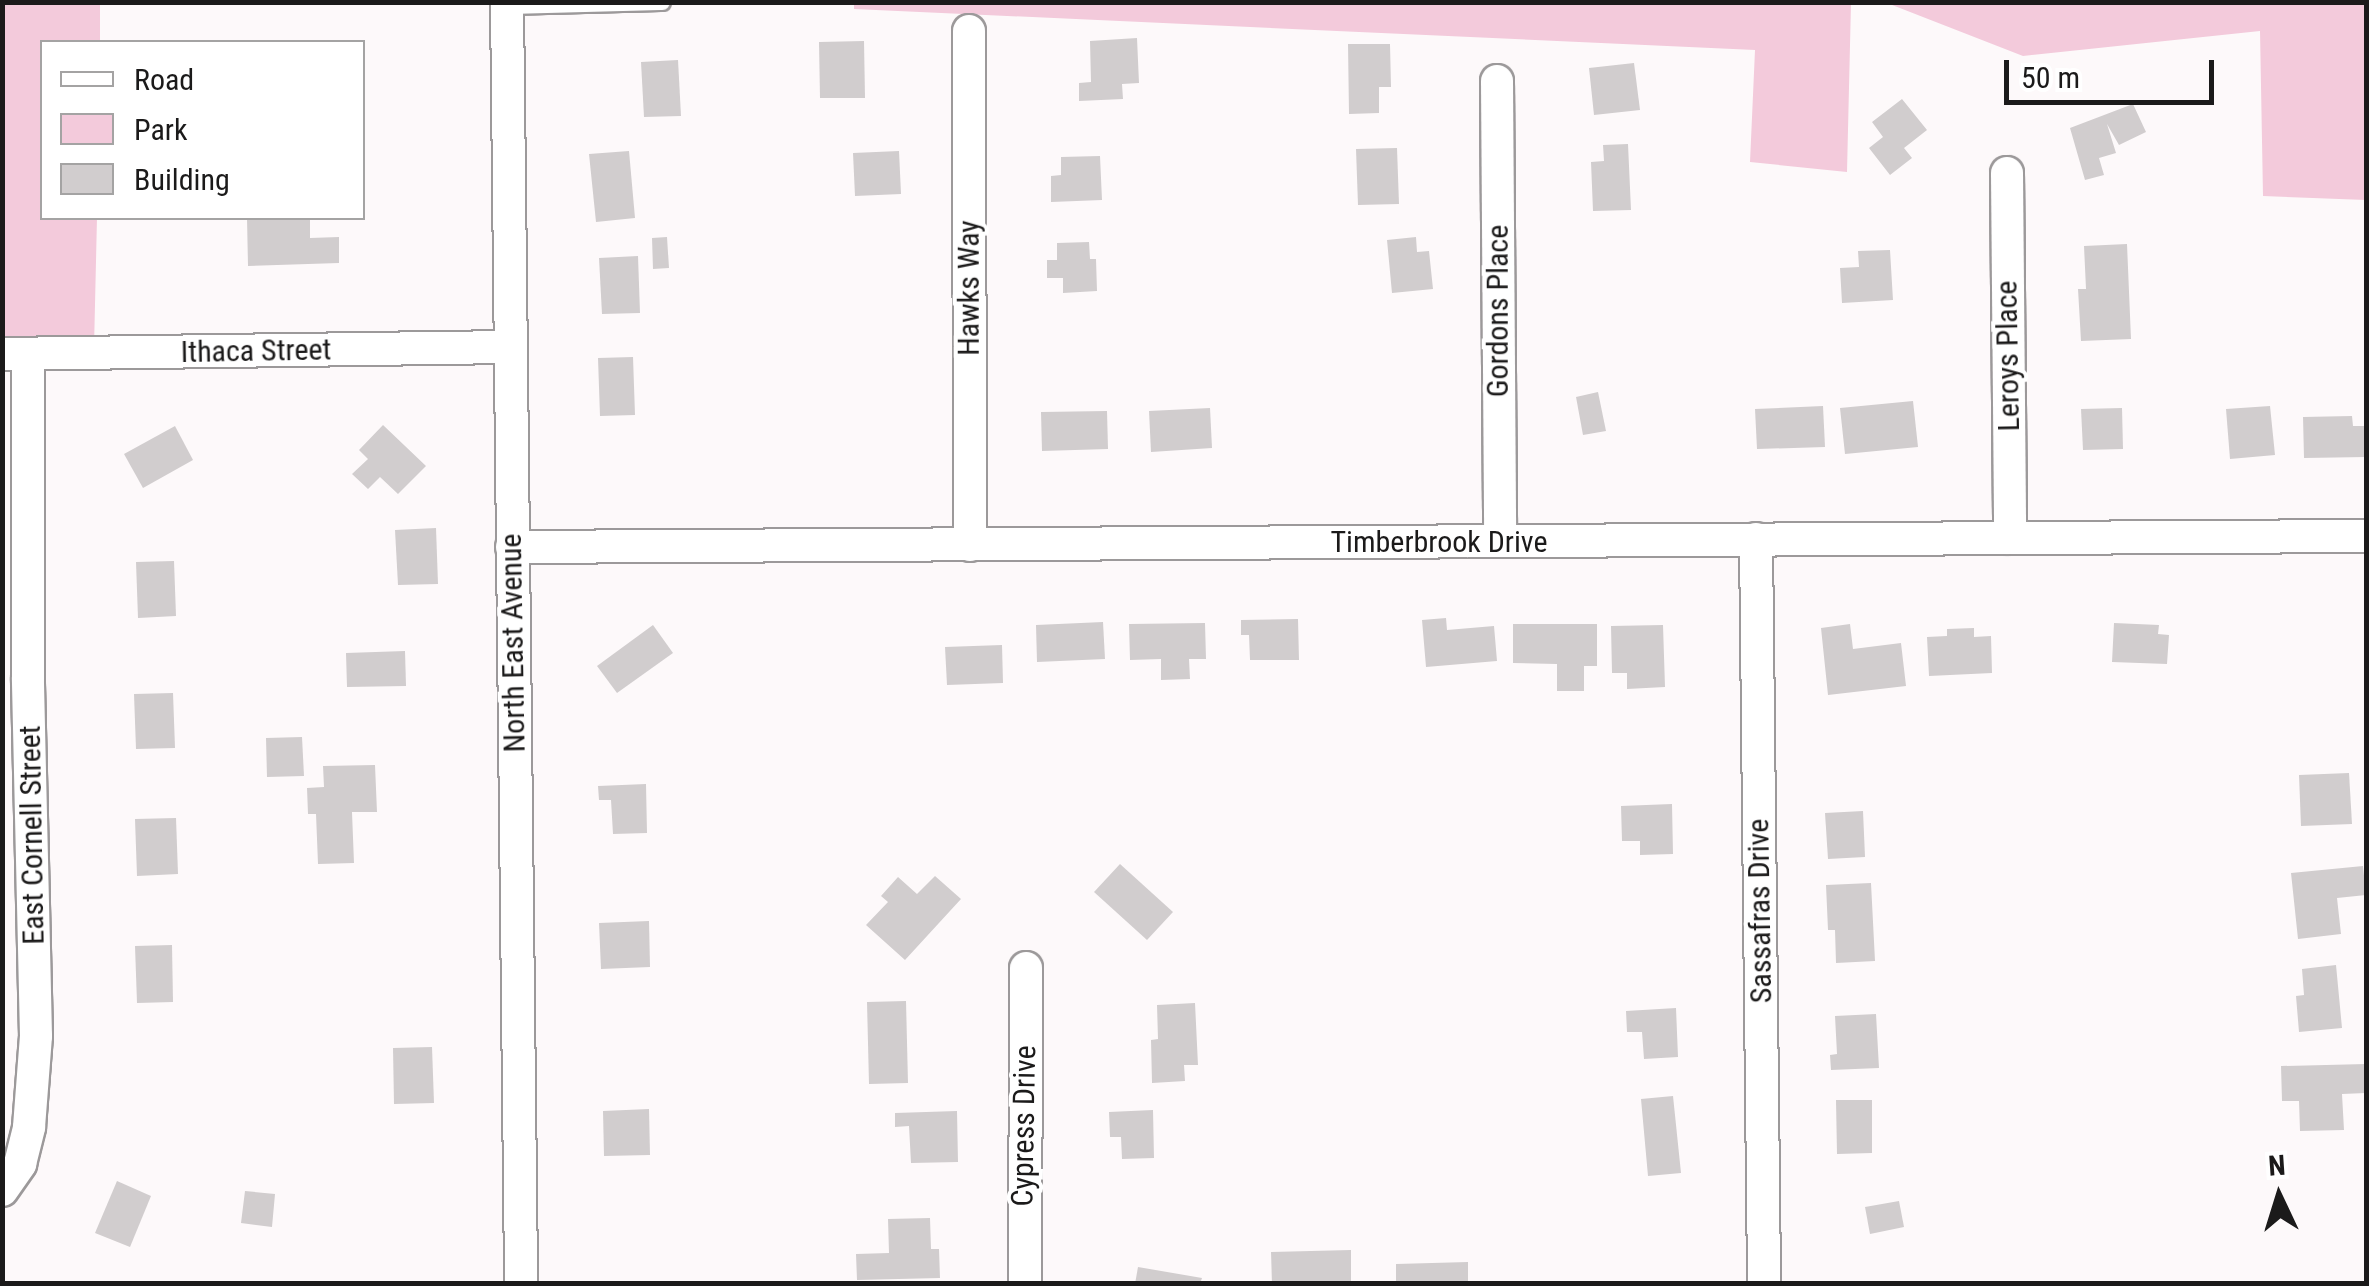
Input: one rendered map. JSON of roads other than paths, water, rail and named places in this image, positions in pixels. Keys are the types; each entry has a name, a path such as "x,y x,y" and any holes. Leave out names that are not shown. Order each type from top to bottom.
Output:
{"street":[{"name":"North East Avenue","path":"507,4 521,1284"},
{"name":"Hawks Way","path":"969,30 970,545"},
{"name":"Gordons Place","path":"1497,81 1500,541"},
{"name":"Leroys Place","path":"2006,173 2010,538"},
{"name":"Ithaca Street","path":"15,354 510,347"},
{"name":"East Cornell Street","path":"2,1190 20,1164 30,1127 36,1036 28,678 15,354"},
{"name":"Timberbrook Drive","path":"512,547 2366,536"},
{"name":"Sassafras Drive","path":"1756,539 1764,1284"},
{"name":"Cypress Drive","path":"1025,1284 1026,968"}],"lane":[{"path":"507,4 662,2"}]}
